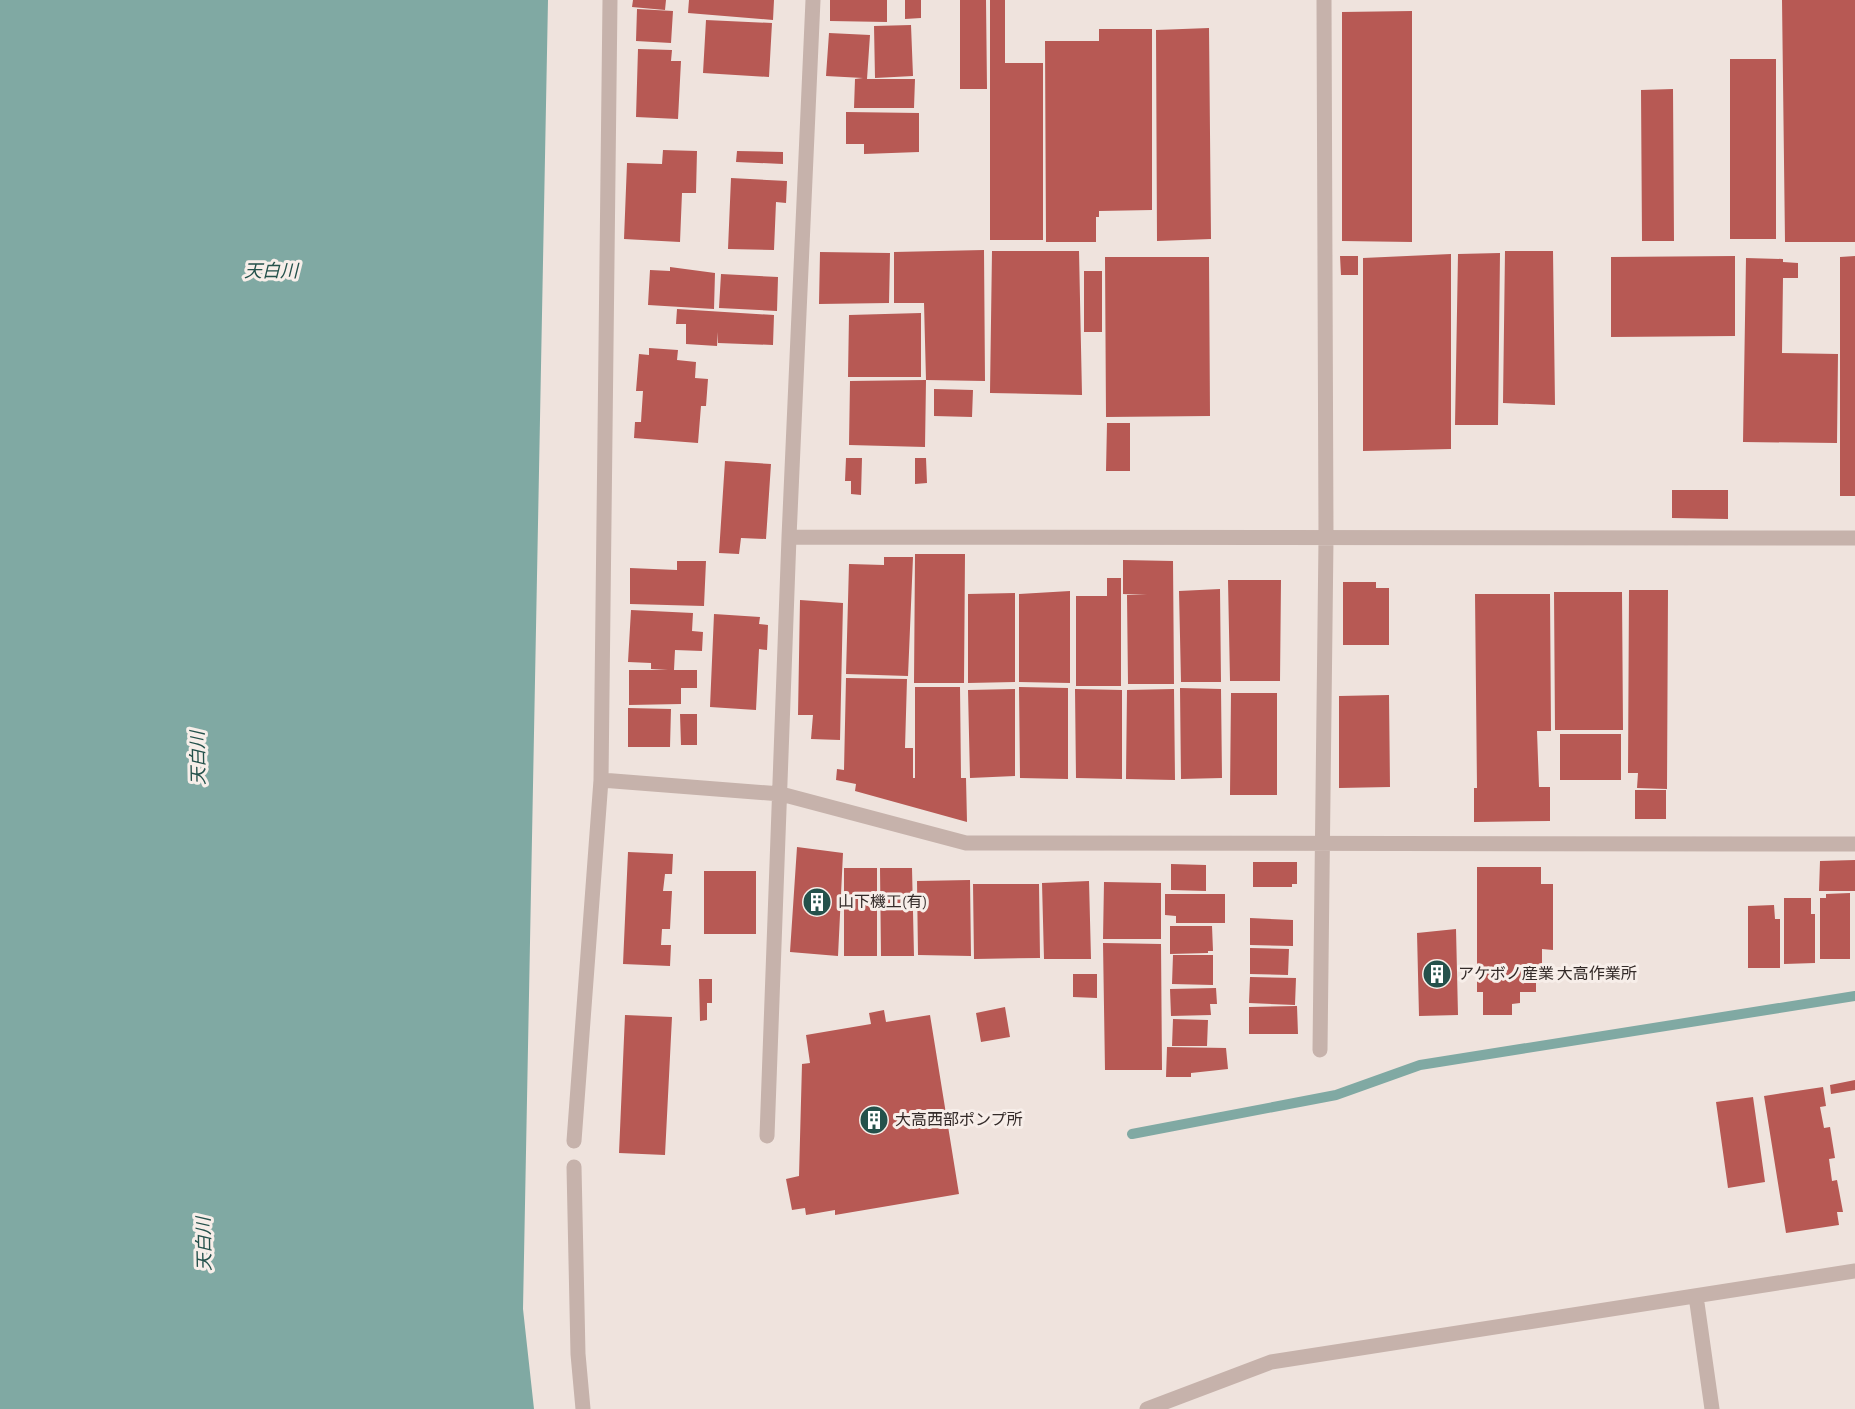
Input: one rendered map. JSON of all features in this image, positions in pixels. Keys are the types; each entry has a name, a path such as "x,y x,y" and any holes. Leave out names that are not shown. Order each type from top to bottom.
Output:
{"street":[{"path":"574,1141 601,780 610,0"},
{"path":"767,1136 789,537 813,0"},
{"path":"1320,1050 1326,539 1324,0"},
{"path":"789,537 1855,538"},
{"path":"601,780 781,794 966,843 1855,844"},
{"path":"574,1167 578,1354 583,1409"},
{"path":"1147,1409 1271,1362 1855,1271"},
{"path":"1696,1296 1712,1409"}],"water":[{"name":"天白川","path":"0,0 548,0 523,1309 534,1409 0,1409"}],"building":[{"path":"633,0 666,0 665,10 632,7"},
{"path":"689,0 774,0 773,20 688,13"},
{"path":"830,0 887,0 887,22 830,21"},
{"path":"905,0 921,0 921,18 905,19"},
{"path":"960,0 986,0 987,89 960,89"},
{"path":"990,0 1005,0 1005,63 1043,63 1043,240 990,240"},
{"path":"1782,0 1855,0 1855,242 1785,242"},
{"path":"637,9 673,11 671,43 636,41"},
{"path":"1412,11 1412,242 1342,241 1342,12"},
{"path":"706,20 772,23 769,77 703,73"},
{"path":"911,25 913,76 875,78 874,26"},
{"path":"1209,28 1211,239 1157,241 1156,30"},
{"path":"1099,29 1152,29 1152,210 1099,211 1099,217 1096,217 1096,242 1046,242 1045,41 1099,41"},
{"path":"829,33 870,35 867,79 915,79 914,108 854,108 855,79 863,78 826,76"},
{"path":"638,49 672,50 671,61 681,61 678,119 636,117"},
{"path":"1730,59 1776,59 1776,239 1730,239"},
{"path":"1673,89 1674,241 1642,241 1641,90"},
{"path":"846,112 919,113 919,152 864,154 864,144 846,144"},
{"path":"663,150 697,151 696,193 682,193 680,242 624,239 627,163 662,164"},
{"path":"737,151 783,152 783,164 736,162"},
{"path":"731,178 787,181 786,203 776,202 774,250 728,249"},
{"path":"984,250 985,381 926,380 924,303 894,303 894,252"},
{"path":"992,251 1079,251 1082,395 990,393"},
{"path":"1505,251 1553,251 1555,405 1503,403"},
{"path":"820,252 890,253 889,303 819,304"},
{"path":"1500,253 1498,425 1455,425 1458,254"},
{"path":"1451,254 1451,449 1363,451 1363,258"},
{"path":"1340,256 1358,256 1358,275 1341,275"},
{"path":"1735,256 1735,336 1611,337 1611,257"},
{"path":"1855,256 1855,496 1840,496 1840,257"},
{"path":"1105,257 1209,257 1210,416 1106,417"},
{"path":"1746,258 1783,259 1783,262 1798,263 1798,278 1783,278 1782,353 1838,354 1837,443 1743,442"},
{"path":"670,267 715,273 714,309 648,305 650,270 670,271"},
{"path":"1084,271 1102,271 1102,332 1084,332"},
{"path":"721,274 778,277 777,311 719,308"},
{"path":"677,309 774,315 773,345 718,343 718,332 717,346 686,344 686,324 676,324"},
{"path":"921,313 921,377 848,377 849,315"},
{"path":"649,348 678,350 677,360 696,362 695,378 708,379 706,406 701,406 698,443 634,438 635,422 641,422 643,391 636,391 639,354 649,355"},
{"path":"926,380 925,447 849,445 850,381"},
{"path":"934,389 973,390 972,417 934,416"},
{"path":"1107,423 1130,423 1130,471 1106,471"},
{"path":"846,458 862,458 861,495 851,494 851,481 845,481"},
{"path":"915,458 926,458 927,483 915,484"},
{"path":"725,461 771,464 766,539 741,538 739,554 719,553"},
{"path":"1672,490 1728,490 1728,519 1672,518"},
{"path":"915,554 965,554 964,683 914,683"},
{"path":"884,557 913,557 908,676 846,674 849,564 884,565"},
{"path":"1123,560 1173,561 1174,684 1128,684 1127,595 1147,595 1123,594"},
{"path":"677,561 706,561 704,606 630,604 630,568 677,570"},
{"path":"1107,578 1121,578 1121,686 1076,686 1076,596 1107,596"},
{"path":"1228,580 1281,580 1280,681 1230,681"},
{"path":"1343,582 1376,582 1376,588 1389,588 1389,645 1343,645"},
{"path":"1220,589 1221,682 1181,682 1179,591"},
{"path":"1629,590 1668,590 1667,789 1637,788 1638,773 1628,773"},
{"path":"1070,591 1070,683 1019,682 1019,594"},
{"path":"1554,592 1622,592 1623,730 1555,730"},
{"path":"1015,593 1015,682 968,683 968,594"},
{"path":"1475,594 1550,594 1551,731 1537,731 1539,787 1550,787 1550,821 1474,822 1474,788 1477,788"},
{"path":"800,600 843,603 840,740 811,739 813,715 798,715"},
{"path":"631,610 693,613 692,631 703,632 702,651 675,650 674,670 697,670 697,688 681,688 681,704 629,705 629,670 668,670 651,669 651,663 628,662"},
{"path":"714,614 760,617 759,624 768,625 767,650 759,649 756,710 710,707"},
{"path":"846,678 907,679 905,748 913,748 913,778 915,778 915,687 960,687 961,778 966,778 967,822 855,791 856,784 836,780 837,769 844,770"},
{"path":"1019,687 1068,688 1068,779 1020,778"},
{"path":"1180,688 1221,689 1222,778 1181,779"},
{"path":"1015,689 1015,776 970,778 968,690"},
{"path":"1075,689 1122,690 1122,779 1076,778"},
{"path":"1174,689 1175,780 1126,779 1127,690"},
{"path":"1231,693 1277,693 1277,795 1230,795"},
{"path":"1389,695 1390,787 1339,788 1339,696"},
{"path":"628,708 671,709 670,747 628,747"},
{"path":"680,714 697,714 697,745 681,745"},
{"path":"1560,734 1621,734 1621,780 1560,780"},
{"path":"1635,790 1666,790 1666,819 1635,819"},
{"name":"山下機工(有)","path":"797,847 843,853 838,956 790,952"},
{"path":"628,852 673,854 672,874 665,874 663,891 672,891 670,929 662,929 661,945 671,945 670,966 623,964"},
{"path":"1855,860 1855,891 1819,891 1820,861"},
{"path":"1253,862 1297,862 1297,884 1292,884 1292,887 1253,887"},
{"path":"1171,864 1206,865 1206,891 1171,890"},
{"path":"1477,867 1541,867 1541,884 1553,884 1553,950 1542,949 1542,972 1536,972 1536,992 1520,992 1520,1003 1512,1004 1512,1015 1483,1015 1483,992 1477,992"},
{"path":"844,868 877,868 877,956 844,956"},
{"path":"880,868 912,868 914,956 881,956"},
{"path":"704,871 756,871 756,934 704,934"},
{"path":"970,880 971,956 918,955 917,881"},
{"path":"1089,881 1091,959 1044,959 1042,883"},
{"path":"1104,882 1161,883 1161,939 1103,939"},
{"path":"973,884 1039,884 1040,958 974,959"},
{"path":"1850,893 1850,959 1820,959 1820,898 1826,898 1826,894"},
{"path":"1165,894 1225,894 1225,923 1176,923 1176,916 1165,915"},
{"path":"1784,898 1811,898 1811,914 1815,914 1815,963 1784,964"},
{"path":"1774,905 1775,919 1780,919 1780,968 1748,968 1748,906"},
{"path":"1250,918 1293,920 1293,946 1250,945"},
{"path":"1170,926 1212,926 1213,951 1170,954"},
{"name":"アケボノ産業 大高作業所","path":"1456,929 1458,1015 1419,1016 1417,933"},
{"path":"1103,943 1161,944 1162,1070 1105,1070"},
{"path":"1250,948 1289,949 1288,975 1250,974"},
{"path":"1173,955 1213,955 1213,985 1172,984"},
{"path":"1073,974 1097,974 1097,998 1073,997"},
{"path":"1250,977 1296,978 1295,1005 1249,1003"},
{"path":"699,979 712,979 712,1003 707,1003 707,1020 700,1021"},
{"path":"1216,988 1217,1004 1210,1004 1211,1015 1171,1016 1170,989"},
{"path":"1297,1006 1298,1034 1249,1034 1249,1007"},
{"path":"1005,1007 1010,1037 981,1042 976,1013"},
{"name":"大高西部ポンプ所","path":"884,1010 886,1022 930,1015 959,1194 835,1215 835,1210 806,1215 805,1208 792,1210 786,1179 799,1176 802,1064 810,1063 806,1035 871,1024 869,1013"},
{"path":"625,1015 672,1017 665,1155 619,1153"},
{"path":"1173,1019 1208,1020 1207,1046 1172,1046"},
{"path":"1167,1047 1226,1048 1228,1069 1191,1073 1191,1077 1166,1077"},
{"path":"1855,1080 1855,1090 1831,1094 1830,1085"},
{"path":"1823,1087 1826,1106 1820,1107 1824,1128 1830,1127 1835,1158 1829,1159 1832,1181 1837,1180 1843,1212 1837,1212 1839,1225 1786,1233 1764,1096"},
{"path":"1753,1097 1765,1182 1728,1188 1716,1102"}],"waterway":[{"path":"1132,1134 1336,1095 1420,1065 1855,996"}],"place":[{"name":"山下機工(有)","path":"817,902"},
{"name":"アケボノ産業 大高作業所","path":"1437,974"},
{"name":"大高西部ポンプ所","path":"874,1120"}]}
